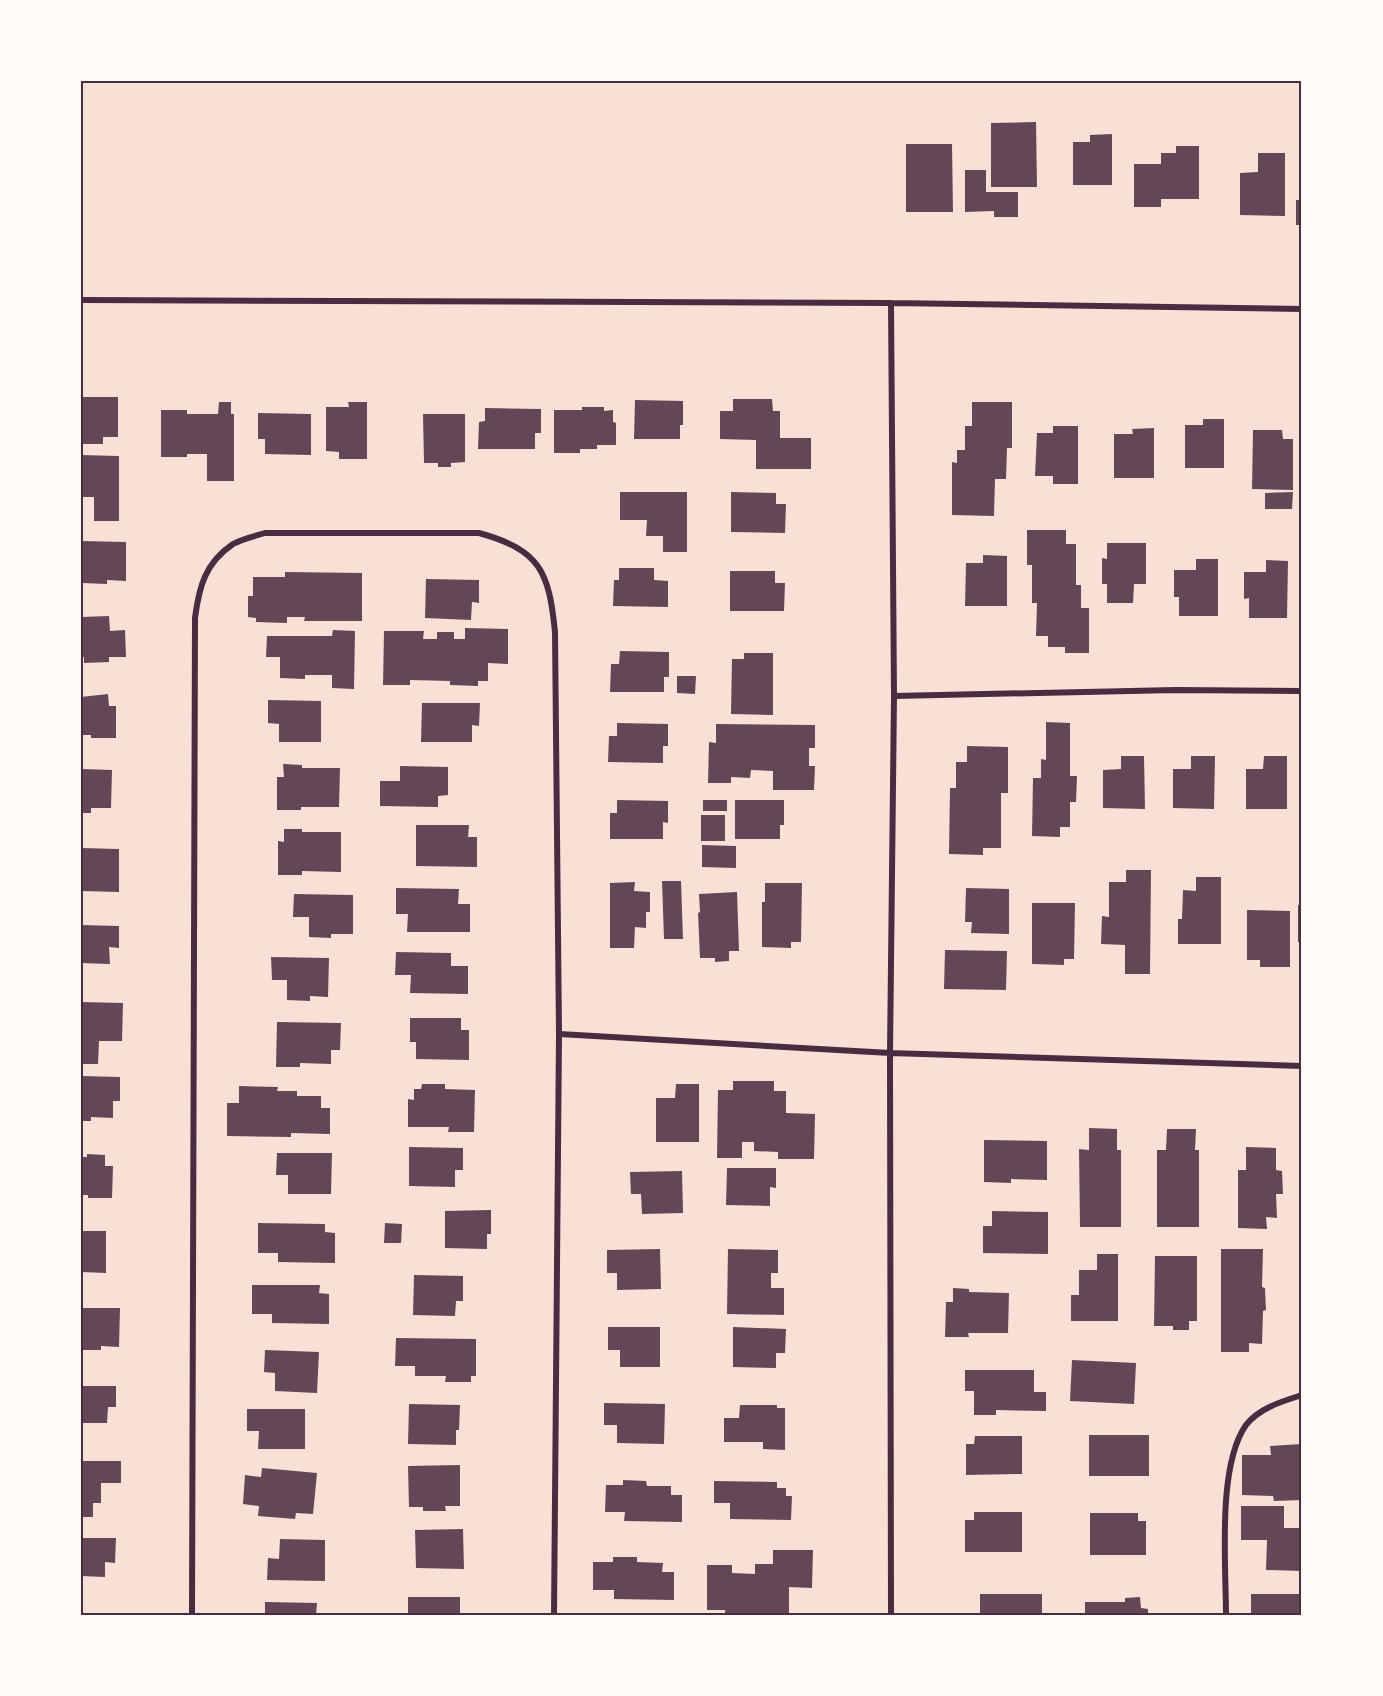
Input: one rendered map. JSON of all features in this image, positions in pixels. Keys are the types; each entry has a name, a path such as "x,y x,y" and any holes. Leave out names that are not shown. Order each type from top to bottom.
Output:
{"street":[{"path":"81,300 891,303 1302,309"},
{"path":"891,303 894,696 890,1053 891,1615"},
{"path":"192,1615 195,618 199,587 213,562 234,543 265,533 479,533 521,548 535,561 545,578 552,602 555,632 559,1034 554,1615"},
{"path":"894,696 1176,690 1302,692"},
{"path":"559,1034 890,1053 1302,1066"},
{"path":"1226,1615 1226,1500 1236,1446 1247,1424 1269,1407 1302,1395"}],"building":[{"path":"1036,122 1037,187 991,187 991,123"},
{"path":"1112,134 1112,185 1073,185 1073,142 1090,142 1090,135"},
{"path":"906,144 952,144 953,212 906,212"},
{"path":"1176,146 1199,146 1199,199 1161,199 1161,207 1134,207 1134,164 1161,164 1161,153 1176,153"},
{"path":"1258,153 1285,153 1285,216 1240,215 1240,173 1258,172"},
{"path":"965,170 986,170 986,192 1018,192 1018,217 994,217 994,211 965,212"},
{"path":"1296,200 1302,200 1302,225 1296,225"},
{"path":"81,397 118,397 118,437 103,437 103,444 81,444"},
{"path":"733,399 772,399 773,411 780,411 780,438 811,438 811,469 756,469 756,440 720,439 720,411 733,411"},
{"path":"635,400 683,401 683,425 680,425 680,439 634,439"},
{"path":"219,402 231,402 231,414 234,414 234,481 207,481 207,454 161,457 161,410 187,410 187,414 218,414"},
{"path":"348,402 367,402 367,459 339,459 339,452 326,451 326,407 349,407"},
{"path":"972,402 1012,402 1012,448 1007,448 1006,479 995,479 994,516 952,515 952,462 957,463 957,450 965,450 965,426 972,426"},
{"path":"582,407 604,407 604,411 613,410 613,422 616,423 616,445 597,445 597,449 580,449 580,453 554,453 554,410 582,410"},
{"path":"485,408 541,409 541,433 535,433 535,449 478,449 479,422 485,421"},
{"path":"258,413 311,414 311,455 265,454 265,439 258,439"},
{"path":"423,414 465,414 465,462 451,463 451,467 438,467 438,463 424,463"},
{"path":"1203,419 1224,419 1224,468 1185,468 1185,425 1203,425"},
{"path":"1053,426 1078,426 1078,484 1053,484 1053,476 1035,476 1037,433 1053,433"},
{"path":"1154,428 1154,478 1114,478 1114,434 1133,434 1132,429"},
{"path":"1253,430 1282,430 1283,439 1293,439 1293,490 1252,489"},
{"path":"81,455 119,456 119,521 94,521 94,497 81,497"},
{"path":"620,492 687,492 687,552 663,552 663,536 646,536 647,520 620,520"},
{"path":"731,492 776,493 776,504 786,504 785,533 731,532"},
{"path":"1293,492 1292,509 1265,509 1265,493"},
{"path":"1027,530 1066,530 1066,544 1076,544 1076,585 1081,585 1081,608 1089,608 1089,653 1065,653 1065,647 1048,647 1048,636 1036,636 1037,603 1032,603 1032,565 1027,565"},
{"path":"81,541 126,542 126,581 107,580 107,584 82,583"},
{"path":"1107,543 1146,543 1146,584 1134,584 1133,603 1107,603 1107,584 1102,584 1102,558 1107,559"},
{"path":"983,555 1007,556 1007,606 965,606 966,563 983,563"},
{"path":"1196,559 1218,559 1218,616 1179,616 1179,597 1174,597 1174,570 1196,570"},
{"path":"1266,560 1288,561 1287,618 1249,618 1249,598 1244,599 1244,572 1266,572"},
{"path":"619,568 654,568 654,580 668,581 668,607 613,606 614,580 619,580"},
{"path":"730,571 775,571 775,583 785,583 784,611 730,611"},
{"path":"285,572 362,573 362,621 304,621 305,617 287,617 287,623 256,622 256,618 248,617 248,596 253,596 253,577 285,577"},
{"path":"426,579 479,580 479,603 472,602 471,620 425,618"},
{"path":"109,616 110,631 125,630 126,657 109,657 109,662 84,663 84,657 81,657 81,617"},
{"path":"465,628 508,629 508,664 488,663 488,681 478,681 478,686 450,685 450,681 410,680 410,685 383,685 384,631 424,631 423,639 437,639 437,632 454,632 454,639 465,639"},
{"path":"333,630 355,631 354,689 332,688 332,675 305,675 305,679 280,678 280,657 266,657 267,636 332,636"},
{"path":"620,651 669,652 669,677 664,677 664,692 610,692 611,664 619,664"},
{"path":"744,653 773,653 773,715 731,714 732,659 744,659"},
{"path":"677,676 696,676 695,694 677,693"},
{"path":"108,694 109,706 116,706 116,738 91,738 91,735 81,735 81,697"},
{"path":"268,700 321,701 321,742 279,742 279,724 268,723"},
{"path":"422,703 480,703 479,726 472,725 472,742 421,742"},
{"path":"1046,722 1070,723 1070,776 1077,776 1076,802 1070,802 1070,827 1060,827 1060,837 1032,836 1033,778 1041,778 1041,759 1046,760"},
{"path":"617,723 668,724 668,746 663,746 663,763 608,762 609,736 617,736"},
{"path":"716,724 815,725 815,748 809,748 809,766 815,766 814,790 773,790 773,771 751,770 750,778 731,777 731,783 708,783 709,742 716,743"},
{"path":"967,746 1008,747 1008,793 1001,793 1001,848 983,848 983,855 949,854 950,788 956,788 956,762 967,762"},
{"path":"1121,756 1144,756 1145,809 1103,808 1103,770 1121,769"},
{"path":"1191,756 1215,756 1214,809 1173,808 1173,769 1191,769"},
{"path":"1264,756 1287,756 1287,809 1246,809 1246,769 1263,769"},
{"path":"283,764 302,765 302,768 340,768 339,807 301,807 301,810 277,810 277,777 284,777"},
{"path":"400,766 448,767 448,795 438,796 438,807 380,806 380,781 400,781"},
{"path":"81,769 112,770 111,808 91,808 91,813 81,813"},
{"path":"617,800 668,801 668,823 663,822 663,839 610,839 610,813 617,813"},
{"path":"703,800 727,800 727,811 703,811"},
{"path":"735,800 784,800 784,825 780,825 780,839 735,839"},
{"path":"701,815 725,815 725,841 701,841"},
{"path":"416,825 469,825 468,837 477,837 477,867 416,866"},
{"path":"284,829 302,829 302,832 341,832 341,872 302,871 302,875 278,875 278,841 284,842"},
{"path":"702,845 736,846 736,868 702,867"},
{"path":"81,848 119,849 119,892 81,891"},
{"path":"1126,870 1151,870 1150,974 1125,974 1125,945 1101,944 1102,916 1109,917 1109,882 1126,882"},
{"path":"1196,877 1221,877 1221,944 1178,944 1178,919 1182,919 1183,890 1196,891"},
{"path":"662,881 681,881 683,939 664,939"},
{"path":"635,882 634,891 650,892 650,912 646,912 646,928 635,927 634,948 610,948 610,883"},
{"path":"765,883 802,883 801,942 791,942 791,948 762,947 762,902 765,902"},
{"path":"396,888 459,889 458,904 470,904 470,932 407,932 408,914 396,914"},
{"path":"966,888 1009,889 1009,934 971,933 972,922 965,922"},
{"path":"737,892 739,951 729,951 729,961 715,962 715,958 700,958 699,894"},
{"path":"294,894 353,895 353,934 331,934 331,938 309,937 309,917 293,917"},
{"path":"1032,903 1075,903 1074,959 1064,959 1064,965 1032,964"},
{"path":"1298,905 1302,905 1302,943 1298,942"},
{"path":"1247,910 1290,911 1290,967 1260,967 1260,960 1247,960"},
{"path":"81,925 119,926 119,948 109,947 110,964 81,963"},
{"path":"945,950 1007,951 1006,990 944,989"},
{"path":"396,952 451,953 451,966 468,966 468,994 410,993 411,975 395,975"},
{"path":"271,957 329,958 328,997 310,996 310,1001 287,1000 287,980 272,980"},
{"path":"81,1002 123,1003 122,1041 99,1041 98,1064 81,1064"},
{"path":"410,1018 461,1018 461,1030 469,1030 469,1060 416,1059 416,1042 410,1042"},
{"path":"277,1022 341,1023 340,1050 331,1050 331,1064 300,1063 300,1067 276,1067"},
{"path":"81,1076 120,1077 120,1101 113,1101 113,1118 91,1117 91,1121 81,1121"},
{"path":"733,1081 774,1081 774,1091 786,1091 786,1113 815,1114 814,1159 778,1159 778,1152 754,1151 754,1142 742,1142 742,1158 717,1158 718,1090 733,1090"},
{"path":"422,1084 445,1084 445,1089 475,1090 474,1132 448,1132 449,1127 408,1127 408,1099 414,1100 414,1089 421,1089"},
{"path":"676,1084 699,1084 699,1142 656,1142 656,1098 675,1098"},
{"path":"239,1086 278,1087 277,1091 297,1091 297,1096 321,1096 321,1108 330,1108 330,1134 291,1133 291,1137 227,1136 227,1103 239,1103"},
{"path":"1089,1128 1117,1129 1117,1150 1121,1150 1121,1227 1080,1227 1079,1149 1089,1150"},
{"path":"1167,1129 1196,1129 1195,1150 1199,1150 1199,1227 1157,1227 1157,1150 1166,1150"},
{"path":"984,1140 1047,1141 1047,1180 1011,1179 1011,1183 984,1182"},
{"path":"409,1147 463,1148 463,1170 455,1170 455,1187 409,1186"},
{"path":"1246,1147 1276,1148 1276,1170 1282,1171 1283,1194 1276,1194 1277,1218 1266,1217 1267,1229 1238,1228 1238,1170 1246,1170"},
{"path":"277,1153 332,1153 331,1194 288,1194 288,1175 276,1175"},
{"path":"87,1154 105,1155 105,1166 113,1166 112,1198 88,1198 88,1195 81,1195 81,1157 87,1157"},
{"path":"727,1168 776,1168 776,1188 770,1187 770,1206 726,1205"},
{"path":"682,1171 683,1213 642,1214 641,1194 631,1194 630,1172"},
{"path":"491,1210 491,1234 487,1234 487,1249 445,1248 445,1211"},
{"path":"992,1211 1048,1212 1048,1254 983,1253 983,1226 992,1226"},
{"path":"258,1223 325,1224 325,1232 335,1233 335,1263 278,1262 278,1253 258,1253"},
{"path":"385,1223 402,1224 401,1243 384,1243"},
{"path":"81,1231 106,1231 106,1273 81,1272"},
{"path":"660,1249 661,1289 617,1290 617,1273 607,1273 607,1250"},
{"path":"728,1249 778,1250 778,1273 771,1273 771,1288 784,1288 784,1315 727,1314"},
{"path":"1221,1249 1263,1249 1262,1287 1265,1288 1266,1310 1263,1311 1262,1344 1249,1343 1249,1352 1221,1352"},
{"path":"1097,1254 1118,1254 1118,1321 1071,1321 1071,1295 1079,1295 1079,1270 1097,1270"},
{"path":"1155,1256 1197,1256 1197,1321 1189,1321 1189,1330 1173,1330 1173,1326 1154,1326"},
{"path":"414,1275 463,1276 463,1301 456,1301 455,1316 413,1315"},
{"path":"252,1285 320,1285 319,1293 329,1294 329,1324 272,1323 272,1314 252,1314"},
{"path":"953,1288 969,1289 969,1292 1009,1293 1008,1333 968,1333 969,1337 945,1337 946,1302 953,1302"},
{"path":"81,1308 120,1308 119,1347 101,1346 101,1350 81,1350"},
{"path":"608,1327 660,1327 660,1367 620,1367 620,1350 608,1350"},
{"path":"733,1327 786,1329 785,1353 776,1353 776,1368 733,1367"},
{"path":"396,1338 476,1339 476,1376 471,1376 471,1382 445,1382 446,1376 415,1376 415,1366 395,1366"},
{"path":"265,1350 319,1352 317,1393 275,1391 275,1373 264,1372"},
{"path":"1072,1360 1136,1363 1134,1404 1070,1401"},
{"path":"965,1370 1034,1370 1034,1392 1046,1392 1046,1411 996,1410 996,1415 974,1415 974,1391 965,1391"},
{"path":"81,1386 116,1386 116,1407 108,1407 107,1423 81,1423"},
{"path":"604,1403 665,1404 664,1444 617,1443 617,1425 604,1425"},
{"path":"409,1404 460,1405 456,1445 408,1444"},
{"path":"740,1405 777,1405 777,1408 785,1408 785,1450 763,1449 763,1442 724,1442 724,1418 739,1418"},
{"path":"247,1409 305,1409 305,1449 258,1449 259,1431 247,1431"},
{"path":"1089,1435 1149,1435 1149,1476 1089,1476"},
{"path":"975,1436 1022,1436 1022,1474 966,1475 966,1444 974,1444"},
{"path":"1302,1444 1302,1500 1274,1501 1273,1496 1242,1495 1242,1455 1271,1455 1270,1446"},
{"path":"82,1461 121,1461 121,1483 101,1483 101,1503 93,1503 93,1517 81,1517"},
{"path":"460,1465 460,1506 445,1506 446,1511 423,1511 423,1507 409,1507 408,1466"},
{"path":"262,1468 317,1473 313,1514 296,1513 295,1519 258,1516 259,1506 243,1504 245,1475 261,1477"},
{"path":"623,1480 646,1481 647,1486 671,1486 671,1495 682,1495 682,1522 624,1521 625,1512 605,1512 606,1485 623,1485"},
{"path":"714,1481 777,1482 777,1488 786,1488 786,1496 792,1496 791,1520 730,1519 730,1503 714,1503"},
{"path":"1241,1506 1284,1506 1284,1528 1302,1528 1302,1571 1266,1570 1267,1540 1241,1540"},
{"path":"974,1512 1022,1512 1022,1552 965,1552 965,1520 974,1520"},
{"path":"1090,1513 1138,1513 1138,1521 1146,1521 1146,1555 1090,1555"},
{"path":"463,1529 464,1569 416,1568 415,1530"},
{"path":"81,1538 116,1538 115,1563 105,1562 105,1577 81,1576"},
{"path":"280,1539 325,1540 325,1581 267,1580 268,1558 279,1559"},
{"path":"773,1550 813,1550 812,1588 789,1587 789,1614 725,1614 725,1610 707,1610 707,1565 732,1565 732,1573 755,1574 755,1564 773,1564"},
{"path":"613,1557 637,1557 637,1562 663,1563 662,1572 674,1572 674,1600 614,1599 614,1590 593,1590 593,1562 613,1562"},
{"path":"980,1594 1042,1594 1042,1615 980,1615"},
{"path":"1251,1594 1302,1594 1302,1615 1251,1615"},
{"path":"408,1597 460,1597 460,1615 408,1615"},
{"path":"1140,1597 1141,1608 1148,1609 1148,1615 1085,1615 1085,1602 1125,1602 1125,1598"},
{"path":"265,1602 317,1603 316,1615 265,1615"}]}
